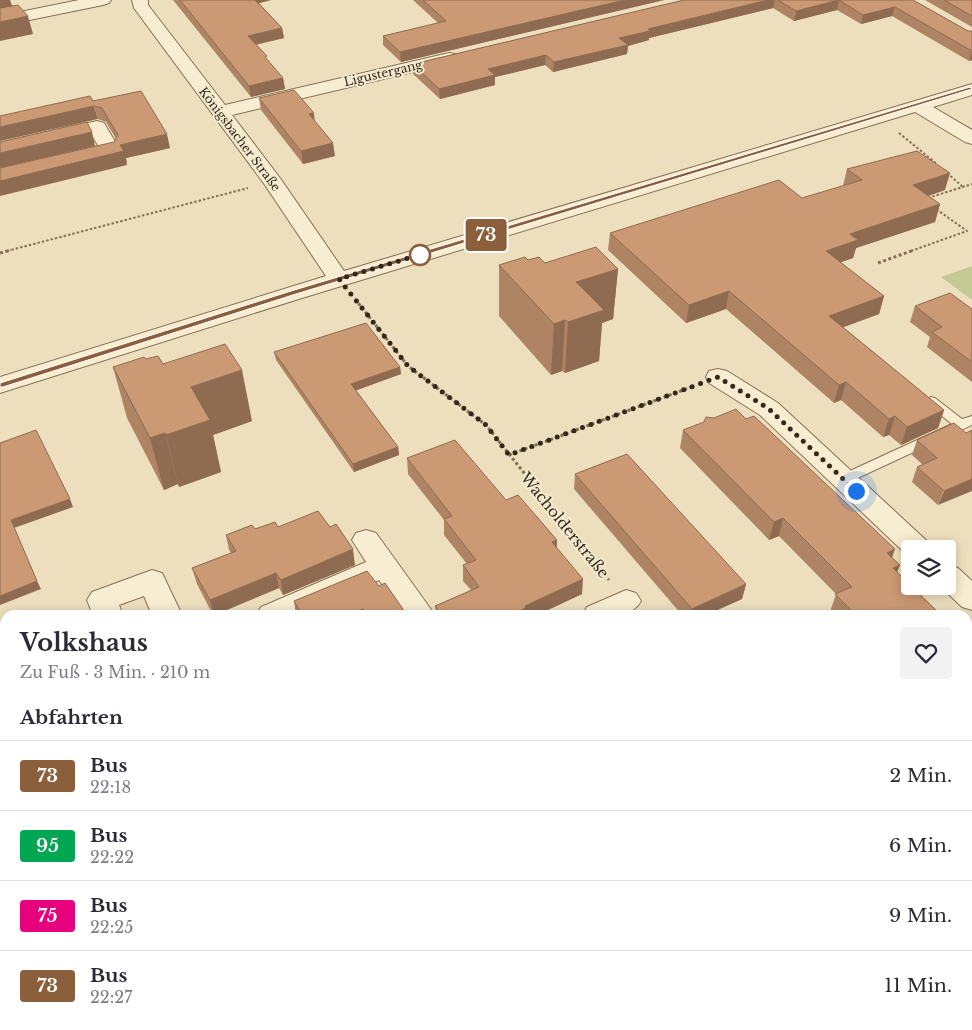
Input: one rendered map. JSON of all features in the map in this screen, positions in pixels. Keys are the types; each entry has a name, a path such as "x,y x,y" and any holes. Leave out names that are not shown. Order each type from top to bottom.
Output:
{"street":[{"path":"0,21 103,0"},
{"name":"Königsbacher Straße","path":"140,0 140,5 273,182 339,279"},
{"name":"Ligustergang","path":"219,112 461,55"},
{"path":"0,385 339,279 972,89"},
{"path":"917,105 972,138"},
{"path":"0,149 97,126 110,150 65,161"},
{"path":"718,377 769,409 908,540"},
{"path":"366,540 416,610"},
{"path":"283,610 384,566"},
{"path":"106,610 102,600 152,581 165,610"},
{"path":"956,584 972,599"},
{"path":"607,610 626,601"}],"lane":[{"path":"924,395 966,423"},
{"path":"844,479 966,423"}],"path":[{"path":"879,117 963,186"},
{"path":"0,253 273,182"},
{"path":"923,200 972,184"},
{"path":"878,264 967,231 930,205"},
{"name":"Wacholderstraße","path":"339,279 408,366 486,425 626,601"},
{"path":"509,455 718,377"}],"green space":[{"path":"972,266 972,300 941,277"}],"building":[{"path":"180,0 255,0 282,28 248,36 267,56 265,57 283,78 249,86"},
{"path":"423,0 625,0 400,52 383,36 446,21"},
{"path":"684,0 768,0 648,29 650,31 619,38 628,45 554,62 546,55 488,69 495,75 439,89 413,64"},
{"path":"778,0 839,0 796,11"},
{"path":"839,0 913,0 968,31 972,31 972,51 895,7 863,15"},
{"path":"944,0 972,0 972,16"},
{"path":"18,5 28,16 0,22 0,8"},
{"path":"294,90 314,113 309,114 333,143 301,151 259,98"},
{"path":"141,91 167,134 120,145 124,151 0,181 0,168 114,142 118,135 102,108 94,106 0,127 0,116 90,96 93,101"},
{"path":"87,122 92,132 0,153 0,142"},
{"path":"917,151 950,173 913,185 940,204 850,234 858,240 826,251 884,296 829,316 944,410 907,427 895,416 889,419 846,382 839,385 729,291 689,305 610,233 779,180 802,198 862,180 847,169"},
{"path":"596,247 618,269 576,282 604,310 568,322 565,320 554,324 499,265 525,257 528,260 539,257 545,263"},
{"path":"950,293 972,309 972,362 932,332 942,327 915,306"},
{"path":"366,323 400,367 351,384 398,447 353,464 274,352"},
{"path":"225,344 242,370 191,387 210,420 166,435 165,433 150,438 113,367 144,357 146,359 158,356 163,364"},
{"path":"736,409 746,419 754,416 895,549 887,553 900,565 893,568 901,576 901,595 920,595 936,610 851,610 835,594 852,587 783,518 774,522 683,430 704,422 706,417 714,418"},
{"path":"954,423 966,433 972,430 972,479 944,491 917,467 937,458 917,440"},
{"path":"36,430 70,499 11,520 37,581 0,596 0,443"},
{"path":"455,440 506,500 518,495 557,540 552,542 583,579 525,606 526,608 522,610 438,610 435,606 479,587 463,565 476,560 444,519 452,516 407,458"},
{"path":"627,454 746,584 692,609 575,474"},
{"path":"318,511 330,527 336,524 353,549 281,580 276,573 210,600 192,568 236,551 226,535 252,525 255,529 275,522 278,527"},
{"path":"367,571 379,586 385,583 404,610 299,610 294,601"}],"bus line":[{"name":"73","path":"0,385 404,259 972,89"}],"route":[{"path":"420,255 422,254 339,279 408,366 486,425 509,455 718,377 769,409 856,491"}]}
